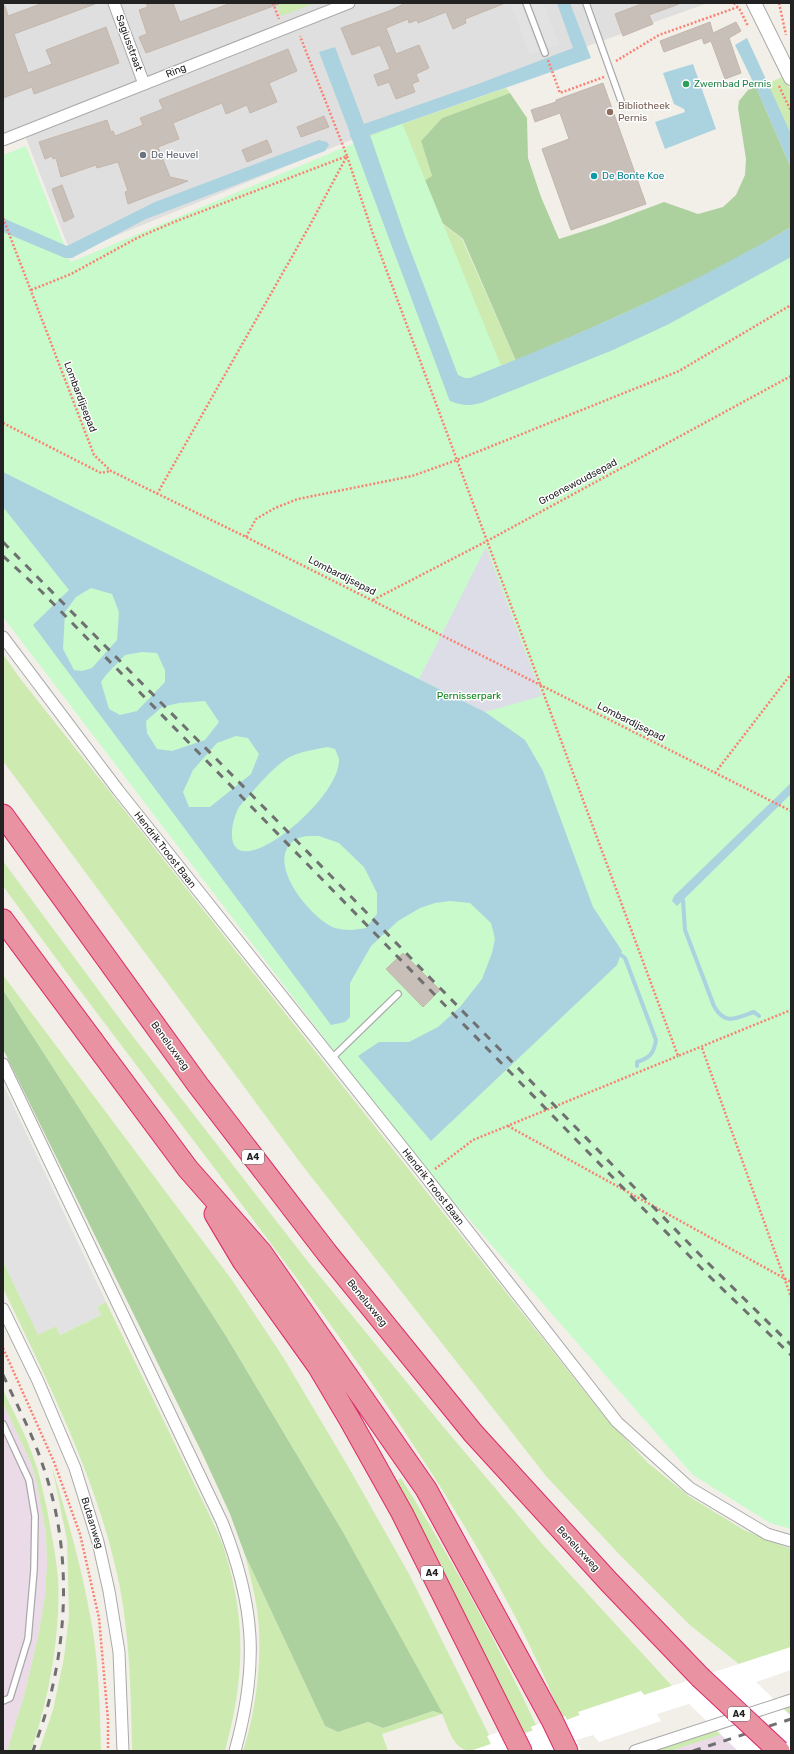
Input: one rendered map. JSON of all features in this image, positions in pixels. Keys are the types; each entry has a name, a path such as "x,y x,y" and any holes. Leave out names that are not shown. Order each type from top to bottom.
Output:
{"highway":[{"name":"Beneluxweg","path":"3,815 198,1085 327,1254 478,1439 588,1559 700,1676 779,1751"},
{"name":"A4","path":"3,920 188,1169 261,1252 426,1489 552,1720 567,1751"},
{"name":"A4","path":"188,1169 243,1260 318,1366 350,1420 402,1512 521,1751"}],"street":[{"name":"Sagiusstraat","path":"114,3 144,84"},
{"name":"Ring","path":"3,140 347,3"},
{"path":"754,3 791,78"},
{"name":"Hendrik Troost Baan","path":"3,637 118,790 426,1177 617,1422 690,1488 767,1534 791,1541"},
{"path":"3,1064 7,1081 218,1515 235,1555 245,1592 249,1621 251,1655 247,1704 235,1751"},
{"name":"Butaanweg","path":"3,1309 38,1381 75,1468 98,1542 109,1591 119,1652 123,1751"},
{"path":"635,1751 791,1700"}],"lane":[{"path":"526,3 545,53"},
{"path":"586,3 621,101"},
{"path":"331,1059 398,994"},
{"path":"3,1424 29,1480 35,1516 34,1570 28,1639 10,1698 3,1701"}],"path":[{"path":"273,3 283,28"},
{"path":"779,3 787,38"},
{"path":"608,65 658,35 738,7"},
{"path":"295,24 347,156 375,240 488,540 678,1056"},
{"path":"545,53 560,93 612,74"},
{"path":"31,290 71,274 137,238 174,222 347,156"},
{"path":"157,494 310,225 347,156"},
{"name":"Lombardijsepad","path":"3,218 94,455 111,471 246,537 791,811"},
{"path":"246,537 256,518 275,508 298,499 412,476 457,460 679,371 791,305"},
{"name":"Groenewoudsepad","path":"373,601 791,376"},
{"path":"3,423 101,473 111,471"},
{"path":"715,772 791,674"},
{"path":"426,1177 473,1140 678,1056 702,1048 791,1010"},
{"path":"702,1048 791,1297"},
{"path":"508,1126 791,1282"},
{"name":"Butaanweg","path":"3,1348 54,1462 80,1534 99,1618 108,1720 108,1751"}],"shaded area":[{"path":"3,3 708,3 540,63 71,254 24,133 3,141"},
{"path":"510,3 543,3 559,44 530,55"},
{"path":"486,547 542,696 485,712 419,679"},
{"path":"3,1084 106,1302 97,1307 101,1315 60,1335 56,1326 38,1335 3,1261"},
{"path":"3,1403 31,1463 37,1484 46,1535 47,1565 45,1596 38,1637 24,1696 7,1751 3,1751"},
{"path":"791,1709 791,1751 661,1751"}],"green space":[{"path":"276,3 315,3 281,16"},
{"path":"784,76 791,91 791,134 767,84"},
{"path":"756,87 791,168 791,227 758,247 656,299 516,361 463,239 428,212 418,185 432,176 421,141 442,118 510,93 527,118 528,158 541,197 559,239 603,225 664,202 698,214 723,207 736,195 745,175 746,159 738,108 739,101 748,90"},
{"path":"506,88 510,93 442,118 421,141 432,176 428,212 462,239 516,361 458,375 370,135"},
{"name":"Pernisserpark","path":"402,123 505,376 791,235 791,1529 770,1523 693,1475 418,1161 3,617 3,155 26,146 71,262"},
{"path":"3,654 19,677 604,1416 648,1463 690,1497 744,1530 791,1549 791,1647 739,1664 691,1626 617,1552 546,1476 302,1165 3,761"},
{"path":"3,861 128,1030 309,1263 441,1424 544,1546 672,1686 644,1695 641,1691 579,1712 580,1715 566,1720 565,1716 562,1717 536,1659 508,1603 453,1508 394,1416 299,1281 68,975 3,886"},
{"path":"3,975 232,1280 283,1357 349,1468 409,1574 489,1735 491,1744 473,1750 461,1748 456,1744 449,1732 442,1714 382,1734 388,1751 243,1751 252,1716 258,1678 259,1658 256,1603 245,1555 325,1726 338,1732 368,1722 383,1728 433,1711 442,1713 343,1532 226,1336 3,990"},
{"path":"3,990 226,1336 343,1532 443,1714 433,1711 383,1728 368,1722 338,1732 325,1726 245,1555 230,1514 203,1455 3,1049"},
{"path":"3,1261 38,1334 56,1326 60,1335 101,1315 97,1307 106,1302 210,1516 224,1548 237,1603 240,1628 239,1676 236,1700 225,1751 132,1751 126,1629 120,1588 111,1549 86,1472 71,1435 3,1288"},
{"path":"3,1390 20,1424 38,1471 47,1509 58,1578 58,1621 56,1643 43,1710 31,1751 7,1751 24,1696 38,1637 45,1596 47,1565 46,1535 37,1484 31,1463 3,1403"},
{"path":"52,1467 75,1546 92,1626 98,1673 101,1751 39,1751 53,1710 64,1658 69,1616 67,1540"},
{"path":"401,1478 438,1538 489,1631 536,1725 531,1727 533,1730 525,1733 521,1725 519,1725 437,1557 397,1481"},
{"path":"791,1706 791,1712 670,1751 651,1751"}],"water":[{"path":"557,3 570,3 591,58 370,135 405,236 458,375 465,378 470,378 602,323 698,278 768,241 791,227 791,257 669,324 613,350 481,403 462,405 450,401 449,399 319,52 335,47 364,124 478,84 573,48"},
{"path":"747,38 791,134 791,168 758,92 735,45"},
{"path":"693,64 716,129 665,149 655,122 685,112 684,109 674,104 663,73"},
{"path":"319,140 327,142 329,145 325,151 146,219 72,258 65,258 3,232 3,218 67,246 155,202"},
{"path":"3,472 485,712 525,740 543,771 593,907 622,951 617,965 431,1141 358,1056 379,1042 409,1042 438,1027 460,1007 482,979 492,953 495,939 491,923 470,903 450,901 435,903 420,908 398,921 371,946 350,983 350,1017 345,1022 331,1025 33,625 69,590 3,507","holes":["91,588 112,594 119,612 117,640 92,668 82,671 74,670 63,649 65,612 76,597","142,652 157,653 165,670 165,682 137,711 120,715 109,709 101,682 125,655","205,701 219,722 205,740 172,751 157,749 147,733 146,721 162,707 179,703","236,736 248,738 259,754 251,774 210,807 189,807 183,792 193,770 217,743","328,747 335,749 339,760 330,786 307,814 279,837 254,850 239,850 234,846 232,833 233,825 240,805 281,763 296,754","319,836 339,843 364,867 377,893 377,914 366,928 351,930 335,928 325,922 303,902 287,875 284,861 287,849 295,840 304,837"]},
{"path":"791,783 791,794 677,906 672,901 674,896"}],"pier":[{"path":"791,1647 791,1670 756,1682 791,1716 791,1751 738,1751 689,1704 657,1714 661,1721 599,1742 593,1735 576,1740 581,1751 470,1751 491,1744 487,1736 519,1725 525,1733 533,1731 531,1727 536,1725 565,1716 567,1720 580,1715 578,1712 641,1691 644,1695"}],"building":[{"path":"43,3 95,4 14,34 28,73 52,64 46,50 106,27 119,63 34,94 32,87 3,98 3,6 5,6 8,16"},
{"path":"146,3 173,3 180,22 231,3 279,4 146,53 139,37 147,34 139,10 148,7"},
{"path":"406,3 503,4 465,19 466,23 453,29 446,12 418,23 417,20 409,23 408,19 386,28 396,54 419,45 429,68 416,74 419,81 412,84 415,92 396,99 389,82 378,86 374,75 390,69 380,45 352,55 341,28 389,11"},
{"path":"644,3 679,4 649,15 653,24 623,36 615,14"},
{"path":"710,22 713,33 736,22 741,31 729,38 741,73 725,79 711,41 704,44 702,38 664,52 660,41"},
{"path":"288,49 297,71 269,83 277,102 250,113 247,105 226,114 222,103 173,123 179,139 158,147 170,177 188,181 128,204 125,192 128,191 118,162 97,168 96,165 61,177 56,158 53,159 52,156 45,159 39,142 107,120 111,132 113,131 115,136 143,125 140,118 163,109 159,100"},
{"name":"De Bonte Koe","path":"603,83 646,204 571,230 542,149 569,139 560,113 535,122 531,110 556,102 556,100"},
{"path":"324,116 329,127 301,137 297,127"},
{"path":"267,140 272,152 247,162 242,150"},
{"path":"62,185 74,217 64,222 52,189"},
{"path":"403,953 440,990 423,1007 386,969"}],"waterway":[{"path":"683,900 685,930 714,1006 722,1016 731,1019 754,1012 759,1016"},
{"path":"621,955 625,958 656,1040 653,1052 645,1059 637,1062 637,1066"}],"railway":[{"path":"3,542 706,1261 791,1345"},
{"path":"3,556 41,591 708,1275 791,1355"},
{"path":"3,1375 30,1431 43,1466 52,1495 62,1555 64,1585 60,1646 48,1705 33,1751"},
{"path":"693,1751 791,1719"},
{"path":"762,1751 791,1742"}],"place":[{"name":"Zwembad Pernis","path":"686,84"},
{"name":"Bibliotheek Pernis","path":"610,112"},
{"name":"De Heuvel","path":"143,155"},
{"name":"De Bonte Koe","path":"594,176"}]}
